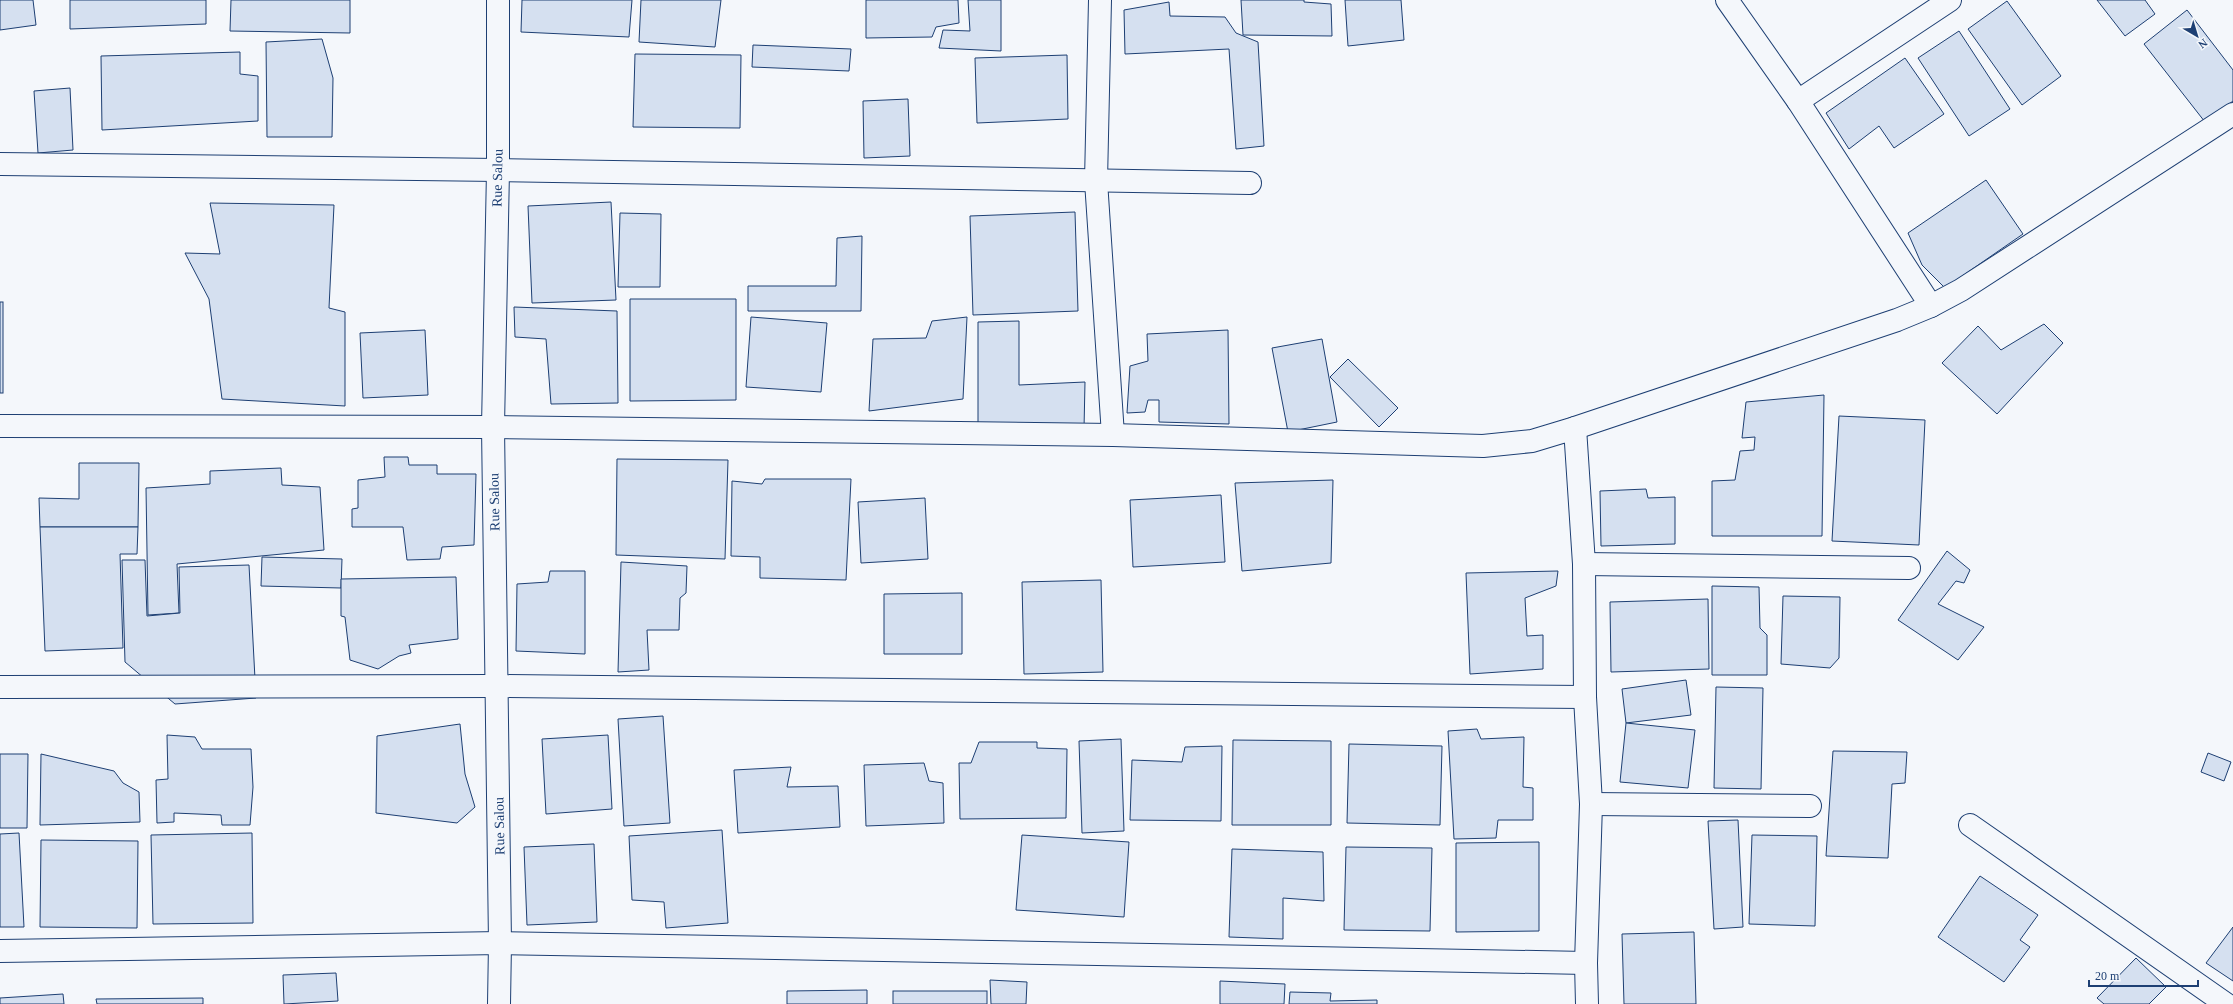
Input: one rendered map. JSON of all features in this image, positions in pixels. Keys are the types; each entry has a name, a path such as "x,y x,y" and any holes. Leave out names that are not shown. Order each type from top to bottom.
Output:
{"street":[{"name":"Rue Salou","path":"498,0 498,170 493,427 500,943 499,1004"},
{"path":"1100,0 1096,180 1113,435"},
{"path":"1727,0 1798,101 1931,306"},
{"path":"1798,101 1950,0"},
{"path":"0,426 493,427 1113,435 1483,446 1532,441 1897,320 1931,306 1961,290 2233,114"},
{"path":"0,164 498,170 1250,183"},
{"path":"1575,428 1584,564 1586,697 1591,804 1586,963 1587,1004"},
{"path":"1584,564 1909,568"},
{"path":"0,687 497,686 1586,697"},
{"path":"1591,804 1810,806"},
{"path":"1970,824 2226,1004"},
{"path":"0,951 500,943 1586,963"}],"building":[{"path":"0,0 33,0 36,25 0,30"},
{"path":"70,0 206,0 206,24 70,29"},
{"path":"231,0 350,0 350,33 230,31"},
{"path":"522,0 632,0 629,37 521,32"},
{"path":"641,0 721,0 715,47 639,42"},
{"path":"866,0 958,0 959,23 936,27 932,37 866,38"},
{"path":"968,0 1001,0 1001,51 939,48 943,30 970,31"},
{"path":"1241,0 1304,0 1304,2 1331,4 1332,36 1243,35"},
{"path":"1345,0 1401,0 1404,40 1348,46"},
{"path":"2097,0 2145,0 2155,14 2125,36"},
{"path":"2007,1 2061,76 2022,105 1968,29"},
{"path":"1169,2 1170,16 1225,17 1236,33 1258,42 1264,146 1236,149 1229,49 1125,54 1124,10"},
{"path":"2187,10 2233,70 2233,101 2205,122 2144,44"},
{"path":"1959,31 2010,109 1969,136 1918,58"},
{"path":"322,39 333,78 332,137 267,137 266,42"},
{"path":"753,45 851,49 849,71 752,67"},
{"path":"240,52 240,74 258,76 258,121 102,130 101,56"},
{"path":"635,54 741,55 740,128 633,127"},
{"path":"1067,55 1068,119 977,123 975,58"},
{"path":"1905,58 1944,114 1894,148 1879,126 1849,149 1826,113"},
{"path":"70,88 73,150 38,153 34,91"},
{"path":"908,99 910,156 864,158 863,101"},
{"path":"1986,180 2023,234 1945,288 1922,265 1908,233"},
{"path":"611,202 616,300 532,303 528,206"},
{"path":"210,203 334,205 329,308 345,312 345,406 222,399 209,299 185,253 220,254"},
{"path":"1075,212 1078,311 973,315 970,216"},
{"path":"620,213 661,214 660,287 618,287"},
{"path":"862,236 861,311 748,311 748,286 836,286 837,238"},
{"path":"630,299 736,299 736,400 630,401"},
{"path":"0,302 3,302 3,393 0,393"},
{"path":"514,307 617,311 618,403 551,404 546,339 515,337"},
{"path":"751,317 827,323 821,392 746,387"},
{"path":"967,317 963,399 869,411 873,339 926,338 932,321"},
{"path":"1019,321 1019,385 1085,382 1084,429 978,429 978,322"},
{"path":"2044,324 2063,343 1997,414 1942,363 1978,326 2001,350"},
{"path":"425,330 428,395 363,398 360,333"},
{"path":"1228,330 1229,424 1159,422 1159,400 1148,400 1145,412 1127,413 1130,366 1148,361 1147,334"},
{"path":"1322,339 1337,422 1288,432 1272,348"},
{"path":"1348,359 1398,408 1379,427 1330,377"},
{"path":"1824,395 1822,536 1712,536 1712,481 1735,480 1740,451 1754,450 1755,437 1742,438 1746,402"},
{"path":"1839,416 1925,420 1919,545 1832,541"},
{"path":"384,457 408,457 409,465 437,465 437,474 476,474 474,545 442,547 440,559 407,560 403,527 352,527 352,509 358,508 358,480 385,477"},
{"path":"617,459 728,460 725,559 616,555"},
{"path":"79,463 139,463 138,527 40,527 39,498 79,499"},
{"path":"281,468 282,485 320,487 324,550 177,564 179,613 148,615 146,488 210,484 210,471"},
{"path":"765,479 851,479 846,580 760,578 760,557 731,556 732,481 762,484"},
{"path":"1333,480 1331,563 1242,571 1235,483"},
{"path":"1646,489 1648,498 1675,497 1675,544 1601,546 1600,491"},
{"path":"1221,495 1225,562 1133,567 1130,500"},
{"path":"925,498 928,559 861,563 858,502"},
{"path":"40,527 138,527 137,554 120,554 123,648 45,651"},
{"path":"1947,551 1970,570 1964,583 1956,581 1938,604 1984,627 1958,660 1898,620"},
{"path":"262,557 342,559 341,588 261,586"},
{"path":"122,560 145,560 147,616 180,613 179,567 249,565 256,698 175,704 125,662"},
{"path":"621,562 687,566 686,593 680,598 679,630 647,630 649,670 618,672"},
{"path":"550,571 585,571 585,654 516,651 517,584 548,582"},
{"path":"1558,571 1556,586 1525,598 1527,636 1543,635 1543,669 1470,674 1466,573"},
{"path":"456,577 458,639 409,645 411,653 399,656 378,669 350,660 345,617 341,616 341,579"},
{"path":"1101,580 1103,672 1024,674 1022,582"},
{"path":"1712,586 1759,587 1760,628 1767,635 1767,675 1712,675"},
{"path":"962,593 962,654 884,654 884,594"},
{"path":"1783,596 1840,597 1839,658 1830,668 1781,664"},
{"path":"1708,599 1709,669 1611,672 1610,602"},
{"path":"1686,680 1691,715 1626,723 1622,689"},
{"path":"1716,687 1763,688 1761,789 1714,788"},
{"path":"663,716 670,823 624,826 618,719"},
{"path":"1626,723 1695,730 1688,788 1620,782"},
{"path":"460,724 465,774 475,807 457,823 376,813 377,736"},
{"path":"1477,729 1481,739 1524,737 1523,787 1533,788 1533,820 1498,820 1496,838 1454,839 1448,731"},
{"path":"167,735 195,737 202,749 251,749 253,787 250,825 222,825 221,815 174,813 174,822 157,823 156,780 168,779"},
{"path":"608,735 612,809 546,814 542,739"},
{"path":"1121,739 1124,831 1082,833 1079,741"},
{"path":"1233,740 1331,741 1331,825 1232,825"},
{"path":"979,742 1037,742 1037,748 1067,749 1066,818 960,819 959,763 971,763"},
{"path":"1349,744 1442,746 1440,825 1347,823"},
{"path":"1222,746 1221,821 1130,820 1132,760 1182,762 1185,747"},
{"path":"1833,751 1907,752 1905,783 1892,784 1888,858 1826,856"},
{"path":"2208,753 2231,762 2224,781 2201,772"},
{"path":"0,754 28,754 27,828 0,828"},
{"path":"41,754 114,771 123,783 139,792 140,822 40,825"},
{"path":"924,763 929,781 943,783 944,823 866,826 864,765"},
{"path":"791,767 787,787 838,786 840,827 738,833 734,770"},
{"path":"1738,820 1743,927 1714,929 1708,821"},
{"path":"722,830 728,923 666,928 664,902 632,900 629,836"},
{"path":"19,833 24,927 0,927 0,834"},
{"path":"252,833 253,923 153,924 151,835"},
{"path":"1022,835 1129,842 1124,917 1016,910"},
{"path":"1752,835 1817,836 1815,926 1749,924"},
{"path":"41,840 138,841 137,928 40,927"},
{"path":"1539,842 1539,931 1456,932 1456,843"},
{"path":"594,844 597,922 527,925 524,847"},
{"path":"1346,847 1432,848 1430,931 1344,930"},
{"path":"1232,849 1323,852 1324,901 1283,898 1283,939 1229,937"},
{"path":"1980,876 2038,915 2020,940 2030,947 2004,982 1938,937"},
{"path":"2233,927 2233,981 2206,963"},
{"path":"1694,932 1696,1004 1624,1004 1622,934"},
{"path":"2136,958 2166,987 2149,1004 2104,1004 2097,998"},
{"path":"336,973 338,1001 284,1004 283,975"},
{"path":"990,980 1027,982 1026,1004 991,1004"},
{"path":"1220,981 1285,984 1284,1004 1220,1004"},
{"path":"867,990 867,1004 787,1004 787,991"},
{"path":"893,991 987,991 987,1004 893,1004"},
{"path":"1290,992 1331,993 1330,1001 1377,1000 1377,1004 1289,1004"},
{"path":"63,994 64,1004 0,1004 0,998"},
{"path":"203,998 203,1004 97,1004 96,999"}]}
